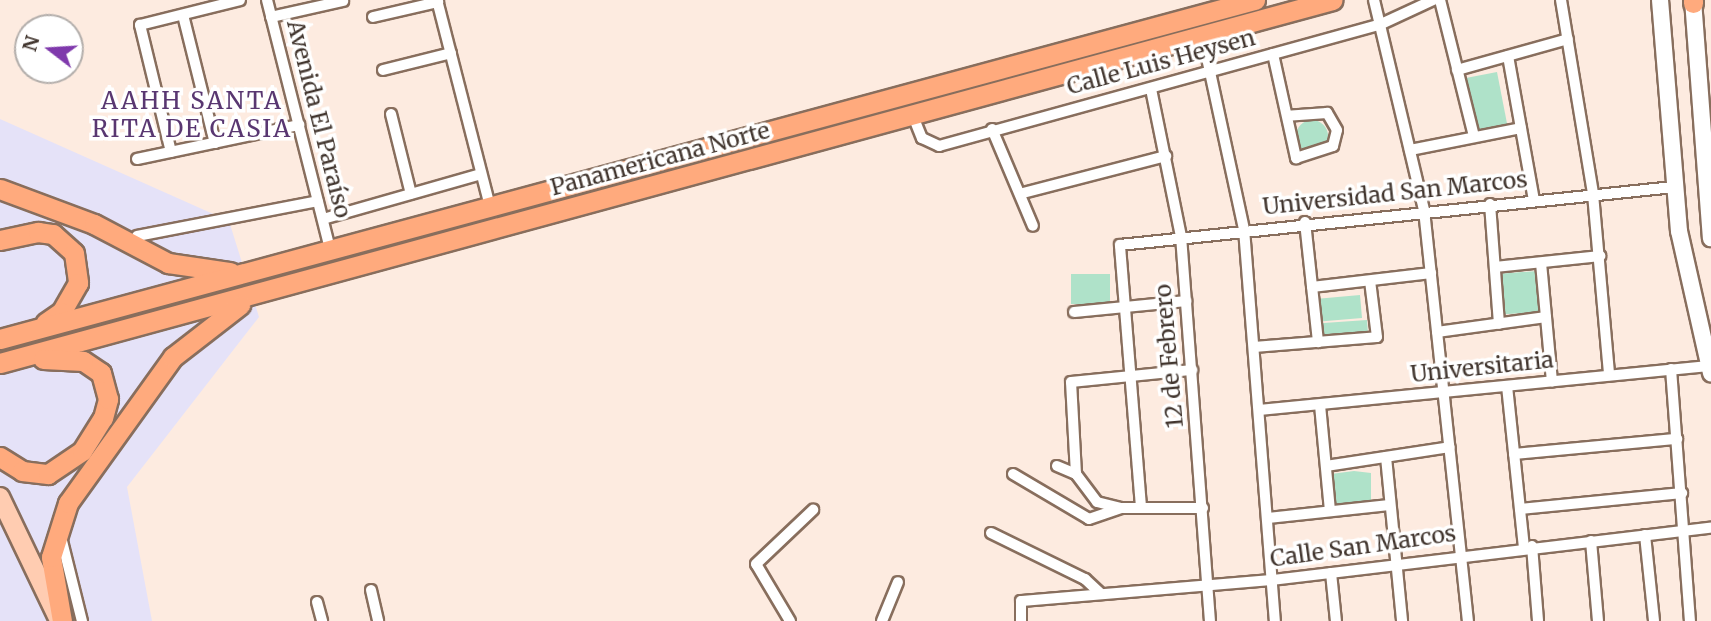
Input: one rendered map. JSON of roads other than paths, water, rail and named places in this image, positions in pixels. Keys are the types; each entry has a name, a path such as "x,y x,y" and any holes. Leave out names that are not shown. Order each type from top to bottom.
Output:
{"highway":[{"name":"Panamericana Norte","path":"0,339 1255,0"},
{"name":"Panamericana Norte","path":"7,361 1332,0"},
{"path":"0,189 94,223 168,263 241,273"},
{"path":"0,240 38,232 53,234 74,253 80,267 71,299 37,328"},
{"path":"61,621 54,583 57,524 173,357 209,324 269,290"},
{"path":"0,457 36,474 66,466 94,437 108,400 101,373 83,361 7,361"}],"main road":[{"path":"1660,0 1674,187 1684,261 1710,370"},
{"path":"1693,1 1711,238"},
{"path":"0,497 61,621"}],"street":[{"path":"171,152 140,25 240,0"},
{"name":"Avenida El Paraíso","path":"267,0 330,249"},
{"path":"1374,0 1424,210 1468,621"},
{"name":"Calle Luis Heysen","path":"913,116 933,146 1380,25 1433,0"},
{"path":"1440,0 1474,136"},
{"path":"1561,0 1593,194 1609,375"},
{"path":"271,17 343,1"},
{"path":"373,17 438,1 490,207"},
{"path":"183,15 215,143"},
{"path":"1202,35 1244,229 1275,621"},
{"path":"1457,70 1568,39"},
{"path":"383,70 451,53"},
{"path":"1273,54 1296,158 1325,153 1337,137 1328,113 1311,109"},
{"path":"1508,56 1534,200"},
{"name":"12 de Febrero","path":"1151,89 1181,236 1210,621"},
{"path":"1288,116 1327,103"},
{"path":"391,114 411,194"},
{"path":"137,159 299,125"},
{"path":"1410,150 1521,128"},
{"path":"992,129 1023,193 1033,226"},
{"path":"1023,193 1166,156"},
{"path":"323,219 481,174"},
{"name":"Universidad San Marcos","path":"1125,308 1120,244 1305,222 1674,187"},
{"path":"137,236 318,201"},
{"path":"1490,204 1499,324"},
{"path":"1305,222 1318,342"},
{"path":"1495,267 1600,256"},
{"path":"1541,264 1552,381"},
{"path":"1311,287 1431,273"},
{"path":"1254,347 1377,337 1370,281"},
{"path":"1074,312 1186,301"},
{"path":"1125,308 1141,507"},
{"path":"1437,332 1546,317"},
{"path":"1671,369 1690,621"},
{"name":"Universitaria","path":"1259,410 1671,369 1710,370"},
{"path":"1076,474 1071,383 1192,370"},
{"path":"1507,386 1520,509 1538,621"},
{"path":"1320,405 1330,511"},
{"path":"1514,454 1677,439"},
{"path":"1326,467 1450,447"},
{"path":"1386,457 1402,621"},
{"path":"1057,466 1076,474 1097,502 1121,508"},
{"path":"1013,474 1090,519 1121,508 1203,508"},
{"path":"1520,509 1682,493"},
{"path":"1268,518 1389,505"},
{"path":"790,621 756,564 813,510"},
{"path":"57,524 72,591 82,621"},
{"name":"Calle San Marcos","path":"1021,621 1021,601 1208,587 1461,554 1711,528"},
{"path":"991,533 1085,579 1101,594"},
{"path":"1645,535 1654,621"},
{"path":"1591,541 1598,621"},
{"path":"1331,573 1336,621"},
{"path":"882,621 898,582"},
{"path":"54,583 72,591"},
{"path":"370,590 378,621"},
{"path":"317,602 322,621"}],"district":[{"name":"AAHH SANTA RITA DE CASIA","path":"192,115"}]}
